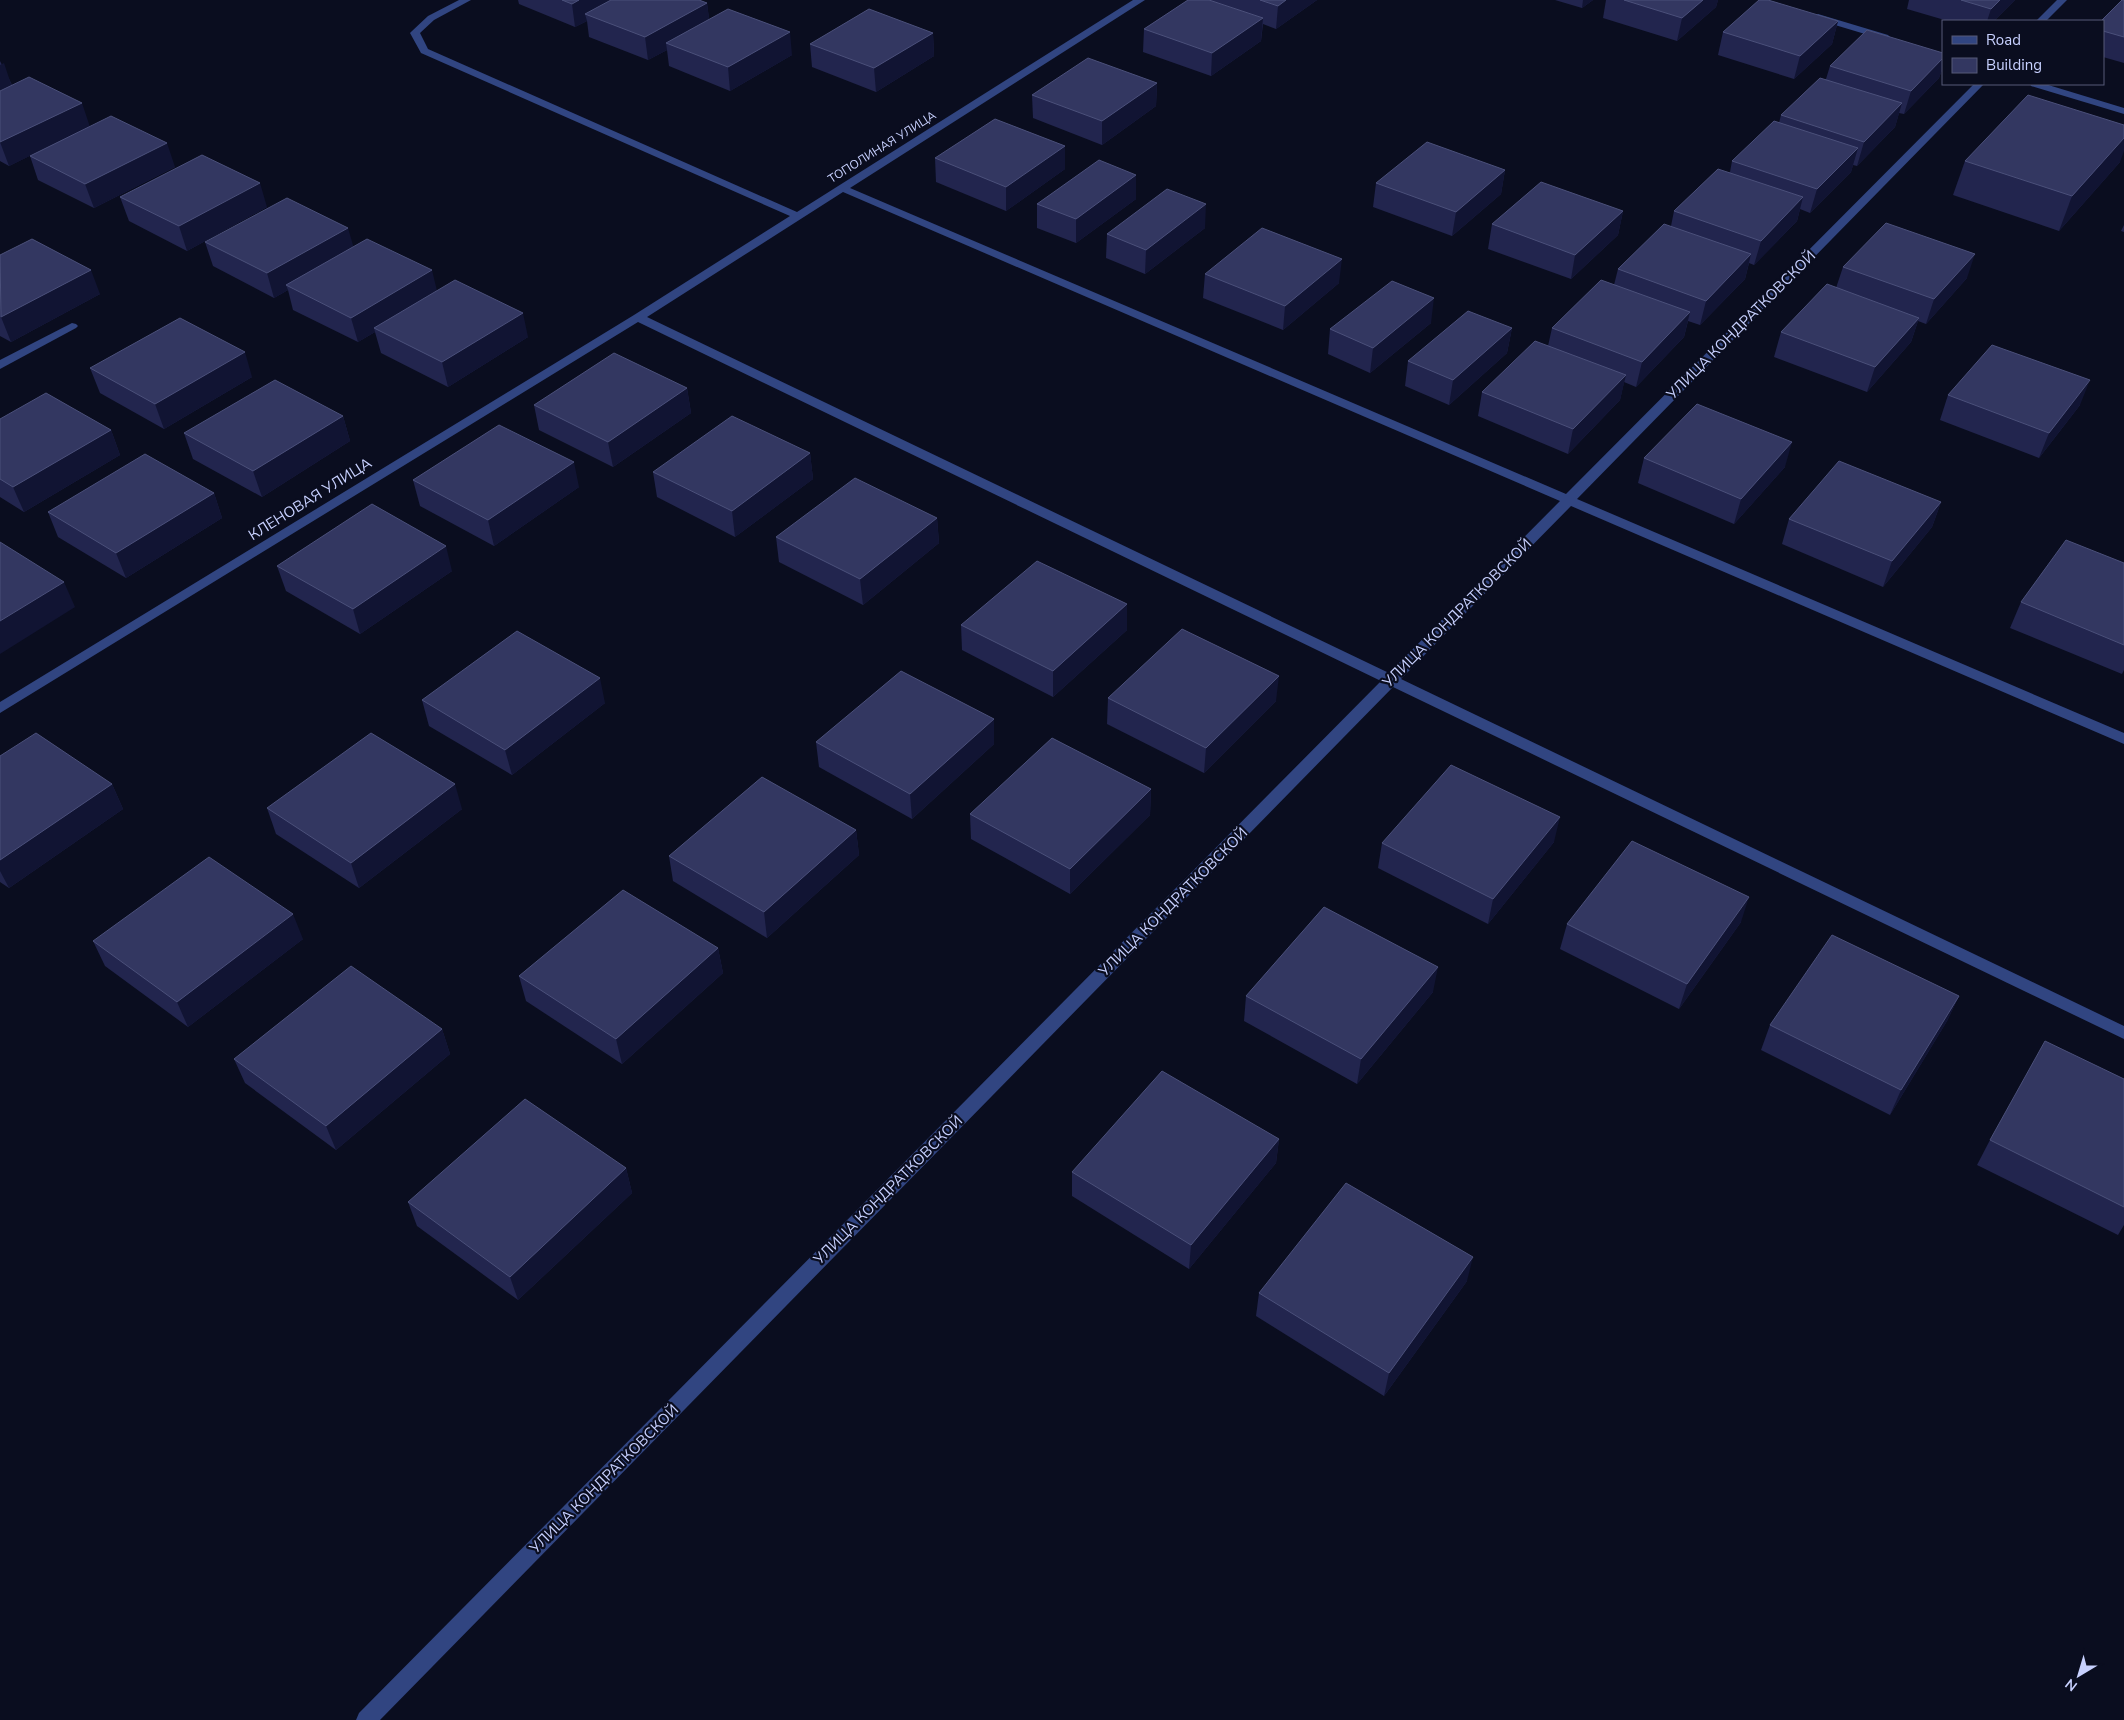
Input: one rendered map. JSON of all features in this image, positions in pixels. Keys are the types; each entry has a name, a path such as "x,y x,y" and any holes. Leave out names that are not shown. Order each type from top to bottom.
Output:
{"street":[{"path":"466,0 431,18 415,33 424,51 796,215"},
{"name":"ТОПОЛИНАЯ УЛИЦА","path":"638,317 796,215 1140,0"},
{"path":"2042,20 2062,0"},
{"path":"1805,13 1897,41"},
{"name":"УЛИЦА КОНДРАТКОВСКОЙ","path":"366,1720 1978,85"},
{"path":"2038,85 2124,111"},
{"path":"842,188 1570,499 2124,739"},
{"path":"638,317 2124,1033"},
{"name":"КЛЕНОВАЯ УЛИЦА","path":"0,708 638,317"},
{"path":"0,365 72,326"}],"building":[{"path":"562,0 579,0 572,4"},
{"path":"611,0 699,0 707,3 645,37 585,14"},
{"path":"1188,0 1209,0 1263,18 1212,53 1144,29"},
{"path":"1260,0 1286,0 1278,6"},
{"path":"1624,0 1703,0 1682,18"},
{"path":"1759,0 1768,0 1838,21 1800,56 1723,32"},
{"path":"1961,0 2000,0 1991,9"},
{"path":"2124,0 2124,37 2104,31 2104,20 2102,20"},
{"path":"728,9 790,32 728,67 666,43"},
{"path":"869,9 933,33 874,68 810,44"},
{"path":"1867,30 1942,53 1942,59 1911,91 1830,66"},
{"path":"1088,58 1157,83 1102,121 1032,95"},
{"path":"29,77 82,103 0,142 0,91"},
{"path":"1820,78 1902,103 1864,142 1781,115"},
{"path":"2028,95 2124,125 2124,138 2072,196 1965,161"},
{"path":"111,116 167,143 85,184 30,156"},
{"path":"995,119 1065,146 1006,187 935,158"},
{"path":"1774,121 1858,148 1817,189 1732,161"},
{"path":"1427,142 1505,170 1456,212 1376,183"},
{"path":"202,155 260,183 179,226 120,197"},
{"path":"1099,160 1136,175 1076,219 1037,204"},
{"path":"1718,169 1803,197 1761,241 1674,211"},
{"path":"1541,182 1623,211 1575,255 1492,224"},
{"path":"1167,189 1206,204 1146,250 1107,234"},
{"path":"287,198 348,228 267,273 205,242"},
{"path":"1886,223 1975,254 1934,299 1843,267"},
{"path":"1664,224 1751,254 1706,301 1618,269"},
{"path":"1262,228 1342,259 1285,306 1205,274"},
{"path":"32,239 91,270 1,317 0,255"},
{"path":"367,239 432,270 351,318 286,285"},
{"path":"455,280 523,313 442,362 374,328"},
{"path":"1601,280 1690,312 1642,362 1552,328"},
{"path":"1392,281 1434,298 1373,348 1330,329"},
{"path":"1827,284 1919,318 1875,367 1781,332"},
{"path":"1468,311 1512,328 1453,380 1408,361"},
{"path":"180,318 245,352 155,404 90,368"},
{"path":"1535,341 1626,375 1573,429 1482,392"},
{"path":"1992,345 2090,380 2049,433 1948,395"},
{"path":"614,353 687,388 608,442 534,405"},
{"path":"275,380 343,416 253,471 184,433"},
{"path":"46,393 111,430 13,487 0,479 0,419"},
{"path":"1697,404 1792,442 1741,499 1644,458"},
{"path":"732,416 810,453 732,511 653,472"},
{"path":"499,425 574,462 488,520 413,480"},
{"path":"145,454 214,493 116,553 48,512"},
{"path":"1839,461 1941,502 1892,561 1789,519"},
{"path":"855,478 937,518 860,579 776,537"},
{"path":"372,504 446,546 353,609 277,566"},
{"path":"2066,540 2124,563 2124,645 2021,602"},
{"path":"0,542 64,582 0,621"},
{"path":"1037,561 1127,604 1053,671 961,625"},
{"path":"1182,629 1279,676 1206,748 1108,698"},
{"path":"517,631 600,678 505,750 422,700"},
{"path":"901,671 994,719 910,794 816,742"},
{"path":"36,733 112,784 0,860 0,756"},
{"path":"371,733 455,784 351,863 267,808"},
{"path":"1052,738 1151,789 1070,869 970,814"},
{"path":"1451,765 1560,817 1493,899 1382,843"},
{"path":"762,777 856,830 764,912 669,856"},
{"path":"1632,841 1749,897 1687,984 1567,924"},
{"path":"209,857 293,914 177,1002 93,941"},
{"path":"623,890 718,948 616,1039 519,976"},
{"path":"1324,907 1438,967 1361,1059 1246,996"},
{"path":"1832,935 1959,996 1901,1090 1770,1025"},
{"path":"351,966 442,1029 326,1126 234,1059"},
{"path":"2045,1041 2124,1079 2124,1207 1990,1140"},
{"path":"1162,1071 1279,1139 1191,1245 1072,1172"},
{"path":"525,1099 626,1168 510,1277 408,1202"},
{"path":"1346,1183 1473,1257 1389,1373 1259,1293"}]}
